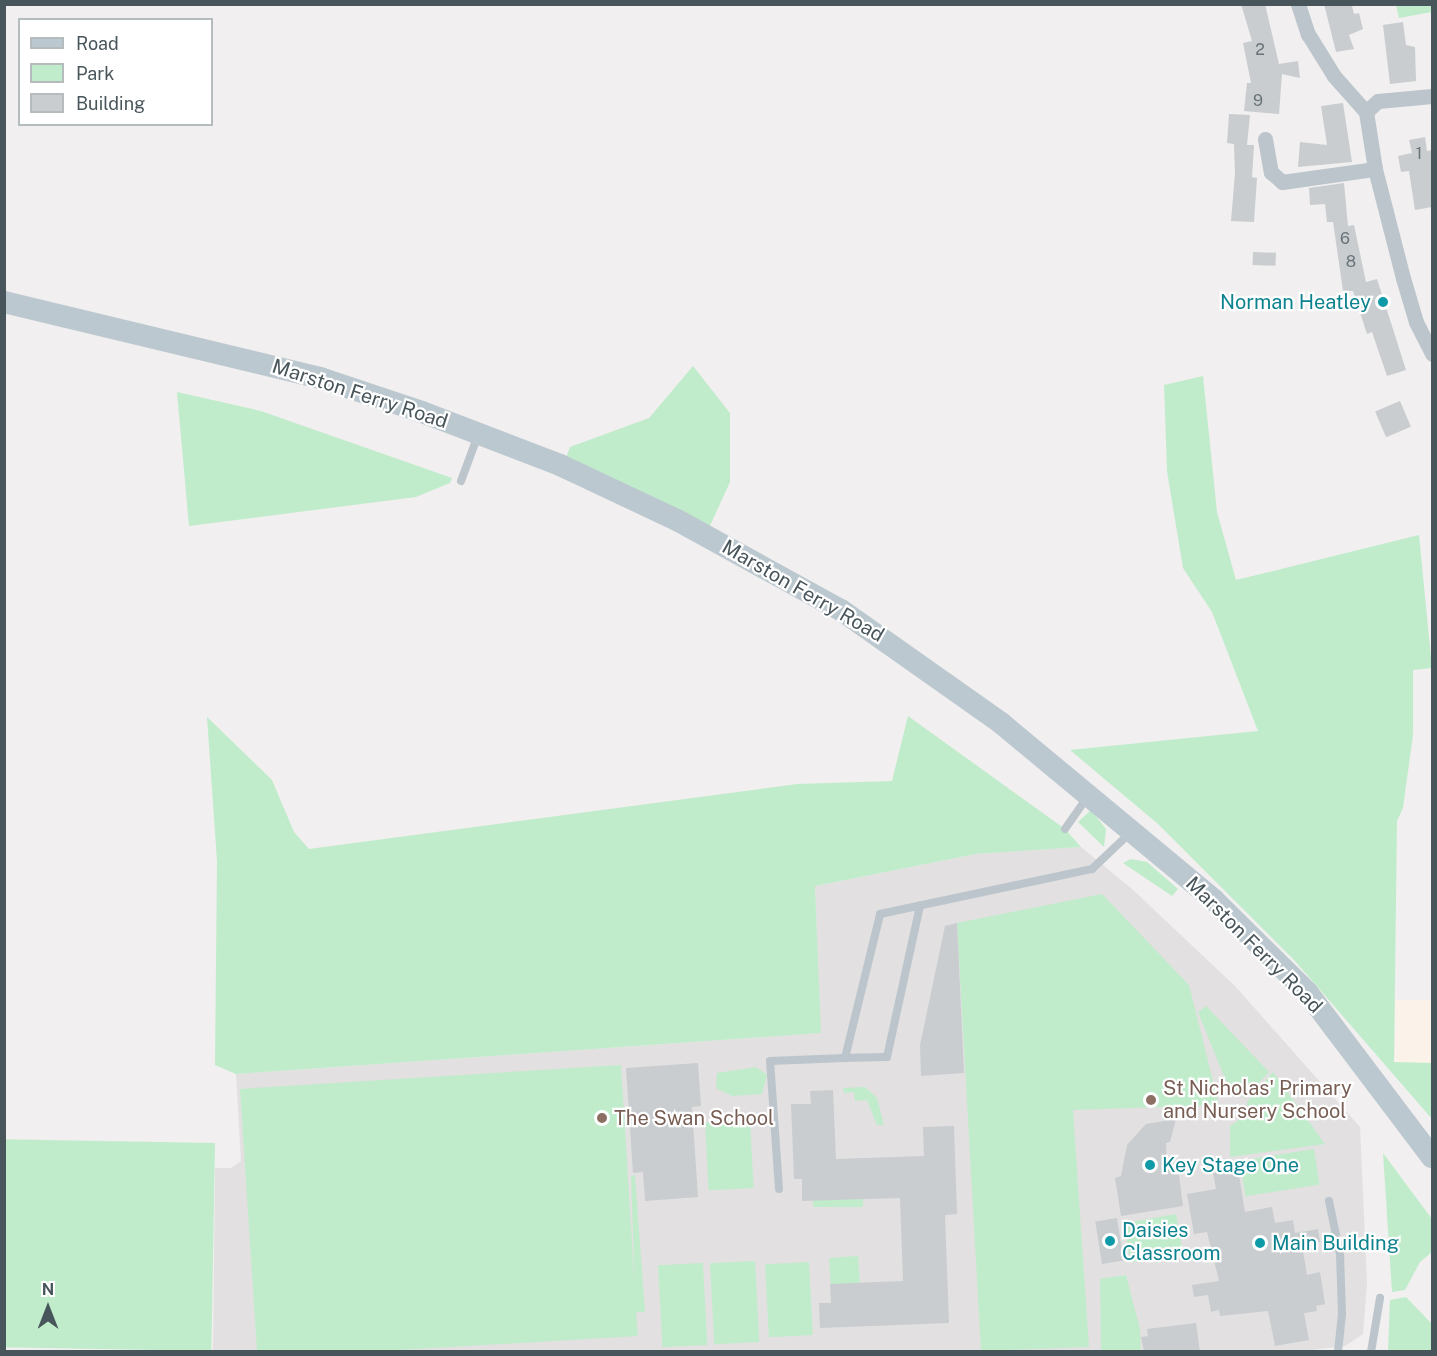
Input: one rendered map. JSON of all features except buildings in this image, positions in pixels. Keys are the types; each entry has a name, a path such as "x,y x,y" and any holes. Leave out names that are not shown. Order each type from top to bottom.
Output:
{"main road":[{"name":"Marston Ferry Road","path":"4,302 320,378 479,434 560,465 677,520 841,610 1001,723 1214,900 1307,992 1432,1157"}],"street":[{"path":"1298,4 1308,34 1334,76 1366,112 1375,169 1416,322 1432,354"},
{"path":"1366,112 1378,101 1432,96"},
{"path":"1265,138 1271,172 1282,182 1375,169"}],"lane":[{"path":"461,481 479,434"},
{"path":"1065,829 1088,795"},
{"path":"833,1059 845,1058 880,914 1092,869 1132,831"},
{"path":"779,1190 770,1061 887,1057 920,906"},
{"path":"1329,1201 1340,1254 1342,1314 1338,1352"},
{"path":"1371,1352 1380,1298"}],"shaded area":[{"name":"The Swan School","path":"1081,847 1132,889 1235,986 1360,1127 1367,1283 1363,1334 1345,1346 1294,1352 213,1352 215,1168 231,1168 241,1161 236,1074 820,1033 815,886 976,854"},
{"path":"1395,1000 1432,1000 1432,1063 1395,1063"}],"green space":[{"path":"1396,5 1432,5 1432,12 1399,18"},
{"path":"693,366 730,413 730,482 709,528 566,458 570,447 649,418"},
{"path":"1203,376 1217,512 1236,580 1419,535 1432,668 1413,670 1413,735 1403,808 1397,821 1394,1062 1432,1063 1432,1119 1295,961 1158,824 1070,750 1258,731 1212,612 1183,568 1167,471 1164,385"},
{"path":"177,392 261,411 452,478 450,483 416,497 189,526"},
{"path":"908,716 1065,829 1081,847 976,854 815,886 821,1033 236,1074 215,1065 217,861 207,717 272,780 294,832 309,849 797,784 892,781"},
{"path":"1091,810 1106,829 1104,847 1078,822"},
{"path":"1131,859 1147,862 1178,889 1172,896 1123,863"},
{"path":"1102,894 1189,985 1219,1105 1073,1110 1089,1347 981,1351 957,923"},
{"path":"1206,1006 1269,1072 1245,1098 1228,1086 1198,1012"},
{"path":"621,1065 635,1291 631,1176 635,1175 645,1312 636,1312 638,1336 383,1351 257,1351 240,1089"},
{"path":"756,1067 767,1075 762,1094 732,1096 716,1088 717,1073"},
{"path":"1273,1072 1325,1144 1230,1157 1230,1126 1240,1119 1250,1119 1247,1102"},
{"path":"865,1087 877,1098 884,1125 877,1125 867,1100 855,1101 854,1092 844,1093 843,1088"},
{"path":"750,1120 754,1188 709,1190 705,1122"},
{"path":"4,1139 215,1143 211,1351 4,1347"},
{"path":"1314,1149 1320,1185 1246,1196 1240,1161"},
{"path":"1383,1153 1432,1219 1432,1252 1420,1262 1405,1290 1392,1292"},
{"path":"813,1199 863,1199 863,1207 813,1207"},
{"path":"1176,1214 1183,1253 1131,1263 1124,1223"},
{"path":"858,1256 860,1283 831,1285 829,1258"},
{"path":"755,1261 759,1342 714,1344 710,1263"},
{"path":"809,1262 813,1335 769,1337 765,1264"},
{"path":"703,1263 707,1345 662,1347 658,1265"},
{"path":"1126,1275 1140,1329 1141,1351 1101,1351 1100,1279"},
{"path":"1406,1297 1432,1324 1432,1351 1388,1351 1390,1300"}],"place":[{"name":"Norman Heatley","path":"1383,302"},
{"name":"St Nicholas' Primary and Nursery School","path":"1151,1100"},
{"name":"The Swan School","path":"602,1118"},
{"name":"Key Stage One","path":"1150,1165"},
{"name":"Daisies Classroom","path":"1110,1241"},
{"name":"Main Building","path":"1260,1243"}]}
